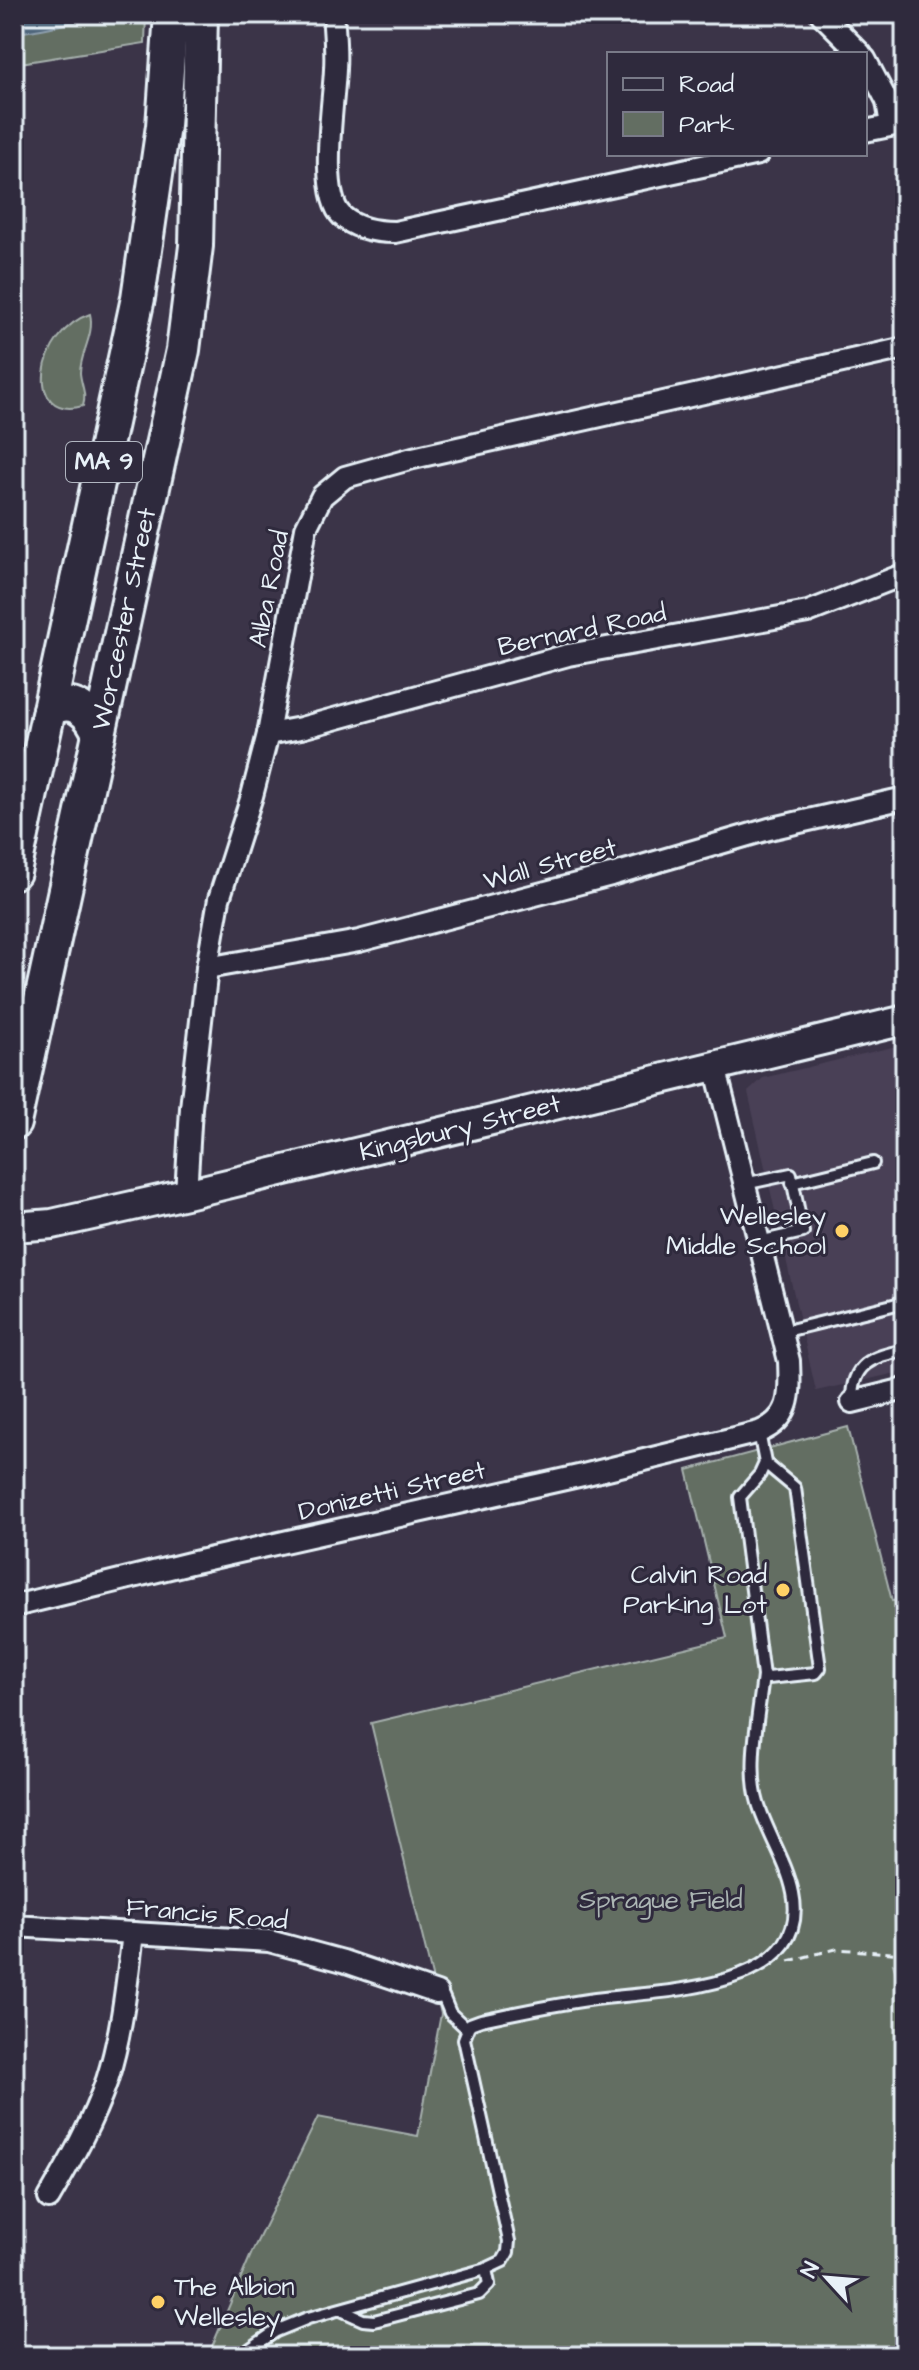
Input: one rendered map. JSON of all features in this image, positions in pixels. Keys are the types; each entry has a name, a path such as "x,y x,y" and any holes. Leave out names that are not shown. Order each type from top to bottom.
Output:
{"highway":[{"name":"Worcester Street","path":"15,866 142,276 163,126 171,14"},
{"name":"Worcester Street","path":"14,1123 187,327 196,234 201,14"},
{"path":"49,710 65,703 78,707 90,717 99,734"}],"main road":[{"name":"Kingsbury Street","path":"14,1227 52,1224 186,1194 905,1020"}],"street":[{"path":"821,14 842,31 859,52"},
{"path":"334,26 335,69 328,140 333,202 343,217 374,232 395,232 749,156"},
{"path":"867,63 898,124 867,131"},
{"name":"Alba Road","path":"186,1194 191,1108 207,968 219,899 268,734 306,528 322,496 345,477 413,458 905,348"},
{"name":"Bernard Road","path":"268,734 301,728 568,655 808,612 905,574"},
{"name":"Wall Street","path":"207,968 359,941 611,875 769,829 905,798"},
{"path":"715,1066 782,1332"},
{"name":"Donizetti Street","path":"14,1606 759,1432 774,1426 785,1411 790,1395 789,1361 782,1332"},
{"path":"852,1402 905,1389"},
{"name":"Francis Road","path":"14,1926 269,1941 343,1961 437,1993"},
{"path":"49,2198 76,2151 107,2081 123,2011 133,1933"}],"lane":[{"path":"792,1183 873,1163"},
{"path":"744,1184 791,1174 803,1232 759,1242"},
{"path":"782,1332 905,1302"},
{"path":"852,1402 852,1383 866,1362 905,1350"},
{"path":"466,2028 481,2020 561,2004 717,1983 742,1976 766,1962 783,1944 795,1906 790,1883 756,1794 756,1744 763,1676 740,1497 760,1474 765,1463 759,1432"},
{"path":"763,1676 816,1673 820,1669 795,1488 765,1463"},
{"path":"437,1993 445,1999 450,2013 466,2028"},
{"path":"240,2356 291,2324 486,2269 503,2261 509,2241 464,2039 466,2028"},
{"path":"341,2310 363,2320 374,2321 479,2294 489,2284 486,2269"}],"path":[{"path":"766,1962 774,1965 836,1949 905,1954"}],"shaded area":[{"name":"Wellesley Middle School","path":"905,1044 905,1371 816,1391 748,1092 763,1078"}],"green space":[{"path":"14,14 146,14 145,43 14,64"},
{"path":"90,314 91,329 80,373 83,406 64,407 51,401 45,389 44,373 49,355 58,338 72,324"},
{"name":"Sprague Field","path":"848,1427 892,1601 905,1599 905,1963 893,1964 905,2003 905,2356 208,2356 252,2252 318,2117 418,2136 441,2014 371,1723 727,1638 687,1470"}],"water":[{"path":"14,14 130,14 130,21 86,20 14,33"}],"place":[{"name":"Wellesley Middle School","path":"842,1231"},
{"name":"Calvin Road Parking Lot","path":"783,1590"},
{"name":"The Albion Wellesley","path":"158,2302"}]}
